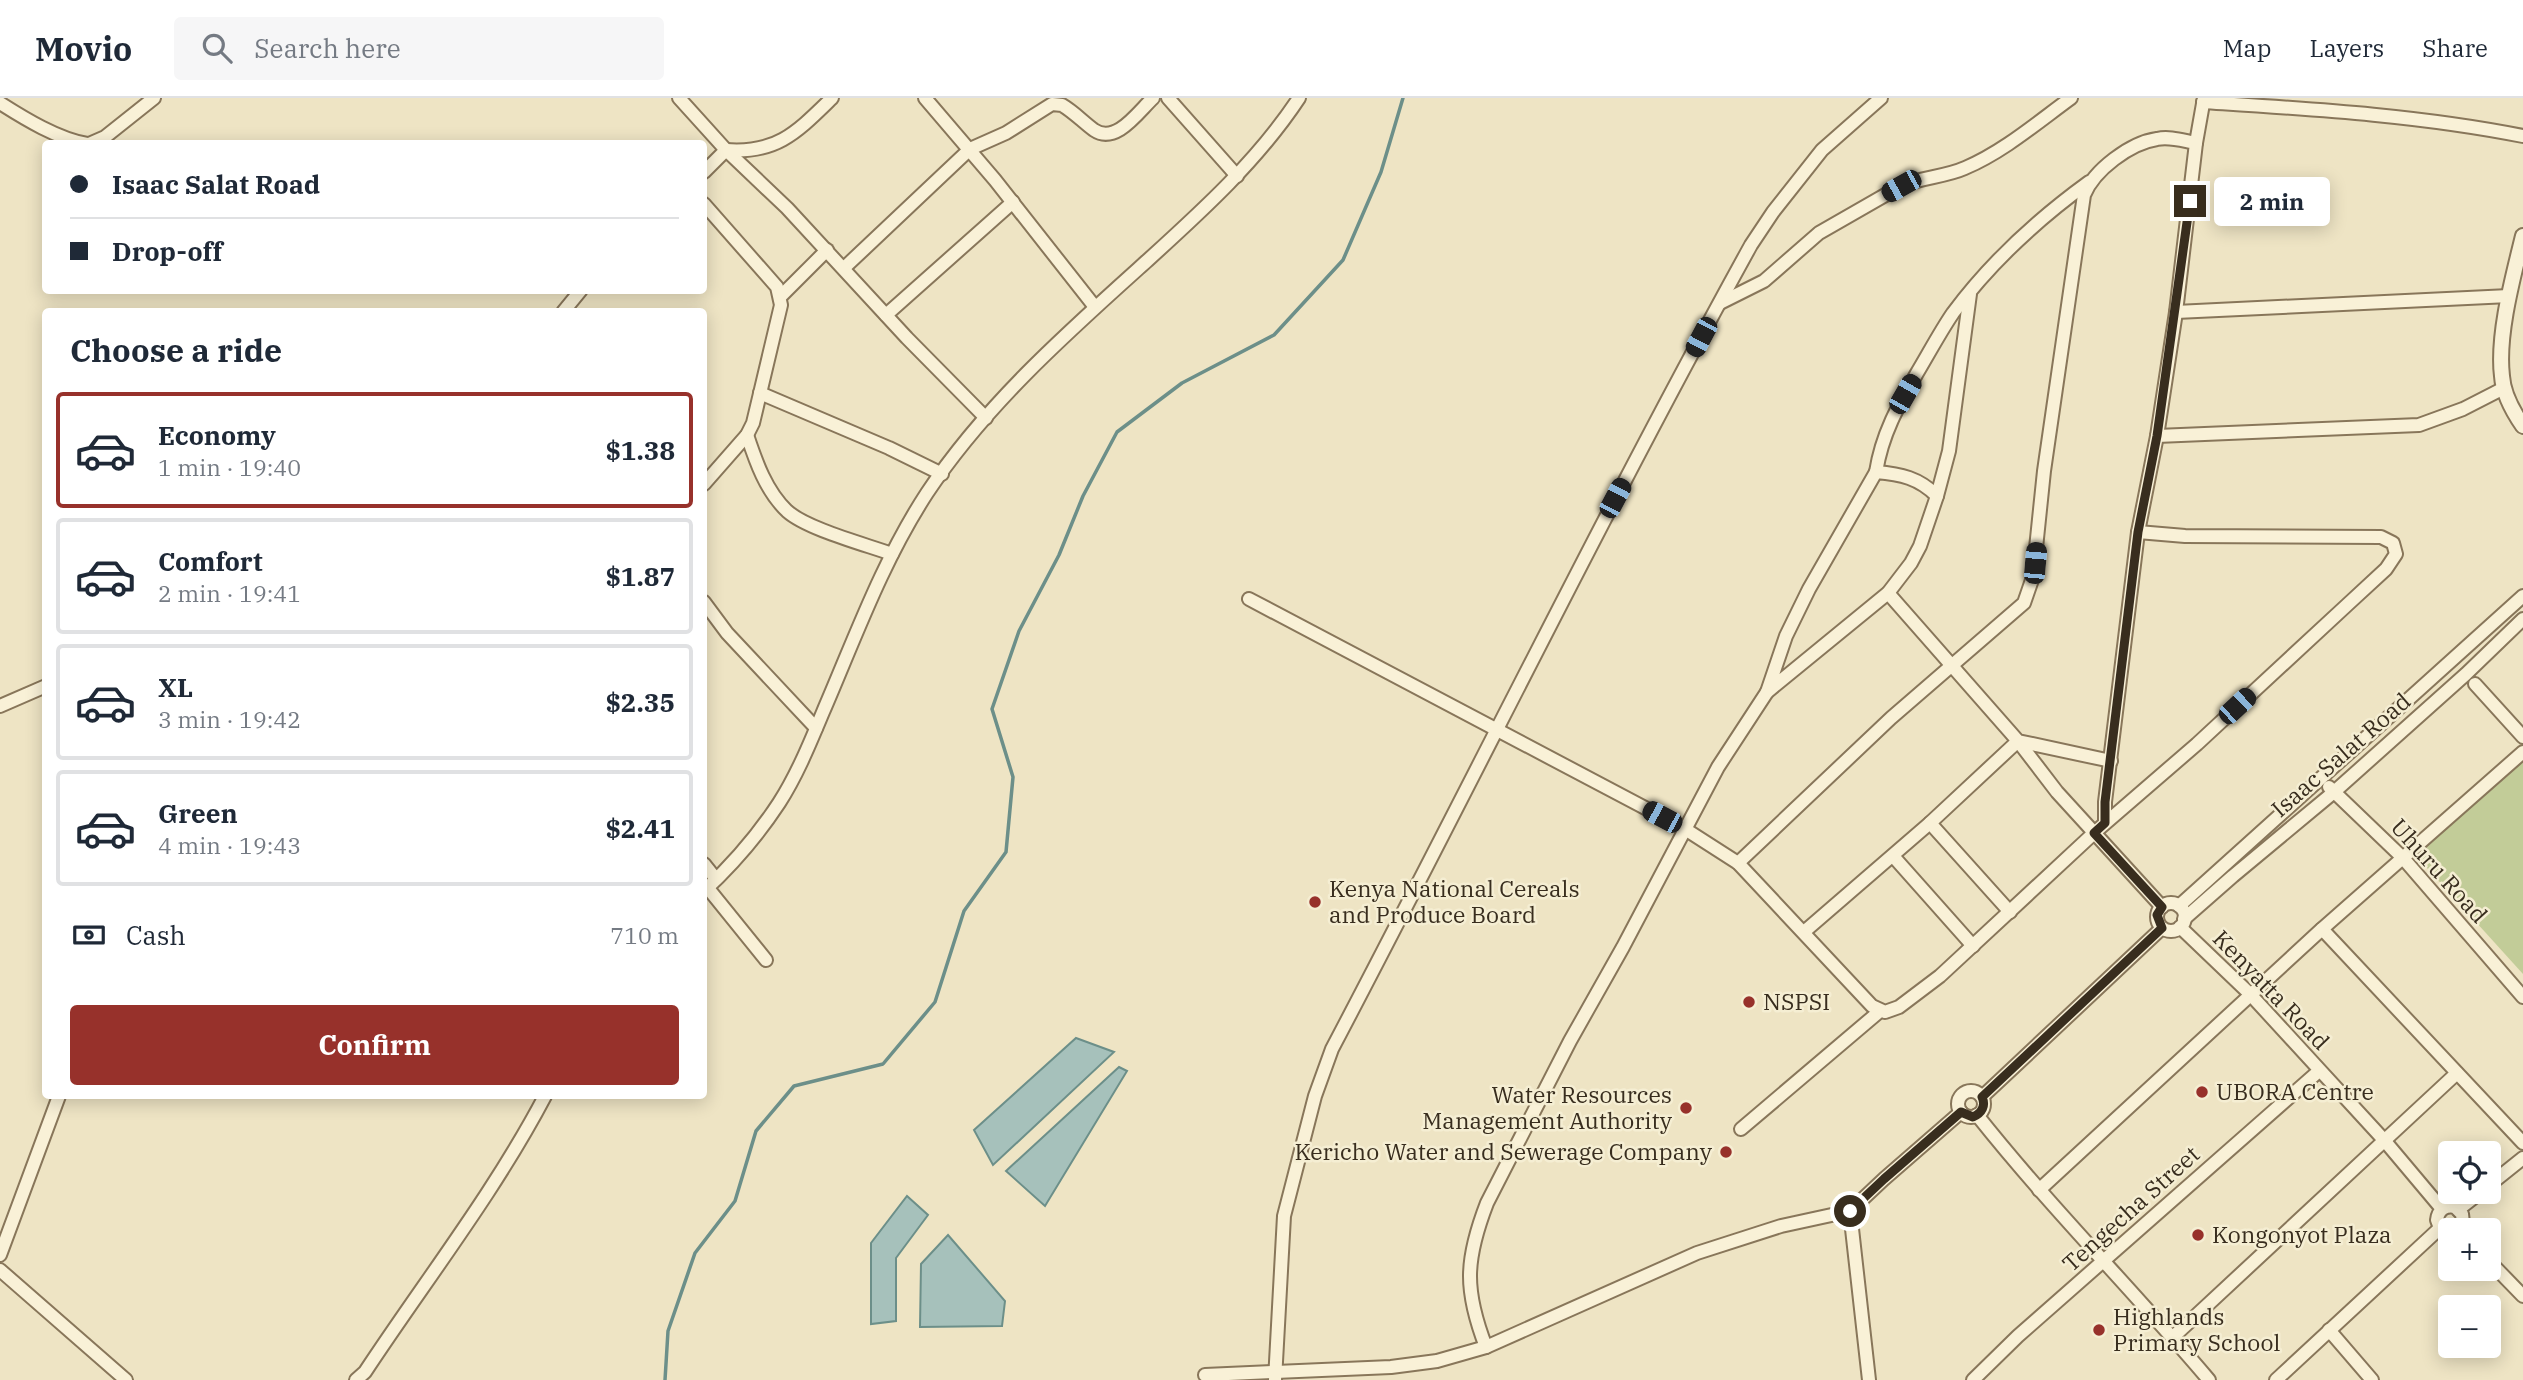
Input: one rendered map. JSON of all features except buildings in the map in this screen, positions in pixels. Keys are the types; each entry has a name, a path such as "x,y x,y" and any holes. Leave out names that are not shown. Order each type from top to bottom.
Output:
{"street":[{"path":"98,140 154,98"},
{"path":"679,98 986,418"},
{"path":"707,169 726,150 758,150 778,143 832,98"},
{"path":"925,98 970,149 1095,307"},
{"path":"844,268 970,149 1006,133 1055,101 1094,130 1109,135 1117,132 1153,98"},
{"path":"1168,98 1237,176"},
{"path":"766,960 709,886 752,839 780,802 816,728 892,554 929,491 986,418 1058,342 1237,176 1299,98"},
{"path":"1275,1377 1284,1216 1305,1133 1332,1049 1592,542 1751,245 1773,212 1822,150 1881,98"},
{"path":"1720,303 1764,281 1818,233 1901,186 1976,163 2071,98"},
{"path":"2105,823 2138,532 2157,436 2176,312 2203,100 2455,123 2523,136"},
{"path":"0,103 73,140"},
{"path":"1767,692 1786,636 1876,472 1881,445 1892,416 1943,329 1970,294 2019,238 2125,152 2159,138 2196,143"},
{"path":"1738,863 1891,718 2018,609 2029,592 2081,213 2090,181"},
{"path":"886,315 1013,202"},
{"path":"707,207 777,287 780,296 780,312 747,435 707,481"},
{"path":"2523,236 2501,358 2504,388 2523,426"},
{"path":"780,296 827,250"},
{"path":"2176,312 2515,287"},
{"path":"566,308 578,294"},
{"path":"1486,1347 1474,1315 1471,1297 1471,1253 1478,1226 1570,1041 1735,738 1767,692 1888,593 1911,563 1920,546 1937,496 1948,451 1970,294"},
{"path":"2157,436 2419,425 2463,410 2504,388"},
{"path":"760,393 889,447 942,474"},
{"path":"747,435 755,461 764,478 787,510 808,524 892,554"},
{"path":"1876,472 1898,474 1917,480 1937,496"},
{"path":"1249,599 1685,829 1738,863 1805,931 1872,1006 1880,1011 1893,1012 1940,976 2105,823 2197,744 2386,569 2396,554 2393,544 2381,537 2185,536 2138,532"},
{"path":"1888,593 2018,741 2057,792 2162,907"},
{"path":"2179,906 2523,596"},
{"path":"707,606 727,634 816,728"},
{"name":"Isaac Salat Road","path":"2182,923 2459,681 2523,619"},
{"path":"2460,651 2473,668 2475,684 2523,737"},
{"path":"2445,665 2459,681 2475,684"},
{"path":"0,706 42,689"},
{"path":"2018,741 2111,761"},
{"path":"1805,931 1930,823 2018,741"},
{"path":"2039,1190 2250,994 2523,752"},
{"name":"Uhuru Road","path":"2319,779 2403,858 2523,997"},
{"path":"1930,823 2010,912"},
{"path":"1893,856 1973,946"},
{"path":"2170,903 2179,906 2184,912 2182,923 2171,931 2162,928 2157,915 2162,907 2170,903"},
{"name":"Kenyatta Road","path":"2182,923 2384,1140 2442,1209"},
{"path":"1982,1097 2162,928"},
{"path":"2322,929 2523,1143"},
{"path":"1741,1129 1880,1011"},
{"name":"Tengecha Street","path":"1973,1380 2018,1336 2319,1071"},
{"path":"2173,1337 2457,1073"},
{"path":"1973,1091 1982,1097 1984,1105 1977,1115 1968,1116 1961,1112 1958,1103 1964,1092 1973,1091"},
{"path":"0,1255 58,1099"},
{"path":"356,1380 365,1372 482,1200 543,1099"},
{"path":"1205,1375 1275,1377 1403,1366 1437,1361 1486,1347 1697,1253 1781,1226 1850,1211 1961,1112"},
{"path":"1977,1115 2039,1190 2209,1380"},
{"path":"2501,1176 2523,1158"},
{"path":"2459,1209 2465,1204"},
{"path":"2438,1221 2442,1209 2450,1206 2459,1209 2463,1218"},
{"path":"1850,1211 1868,1380"},
{"path":"2281,1378 2329,1330 2438,1242"},
{"path":"0,1270 126,1380"},
{"path":"2501,1273 2523,1296"},
{"path":"2329,1330 2372,1380"}],"green space":[{"path":"2523,760 2523,974 2418,858 2421,845"}],"water":[{"path":"1076,1038 1114,1052 993,1165 974,1130"},
{"path":"1119,1067 1127,1071 1045,1206 1006,1171"},
{"path":"907,1196 928,1215 896,1258 896,1321 871,1324 871,1243"},
{"path":"948,1235 1005,1301 1002,1326 920,1327 921,1264"}],"waterway":[{"path":"665,1380 668,1331 695,1253 735,1201 756,1131 794,1086 883,1064 935,1002 964,911 1006,852 1013,777 992,709 1019,631 1059,555 1083,496 1117,432 1182,383 1274,335 1343,260 1381,172 1403,98"}],"place":[{"name":"Kenya National Cereals and Produce Board","path":"1315,902"},
{"name":"NSPSI","path":"1749,1002"},
{"name":"UBORA Centre","path":"2202,1092"},
{"name":"Water Resources Management Authority","path":"1686,1108"},
{"name":"Kericho Water and Sewerage Company","path":"1726,1152"},
{"name":"Kongonyot Plaza","path":"2198,1235"},
{"name":"Highlands Primary School","path":"2099,1330"}],"route":[{"path":"1850,1211 1961,1112 1973,1117 1981,1112 1984,1105 1982,1097 2162,928 2157,920 2162,907 2094,833 2105,823 2105,802 2138,532 2157,436 2190,201"}]}
